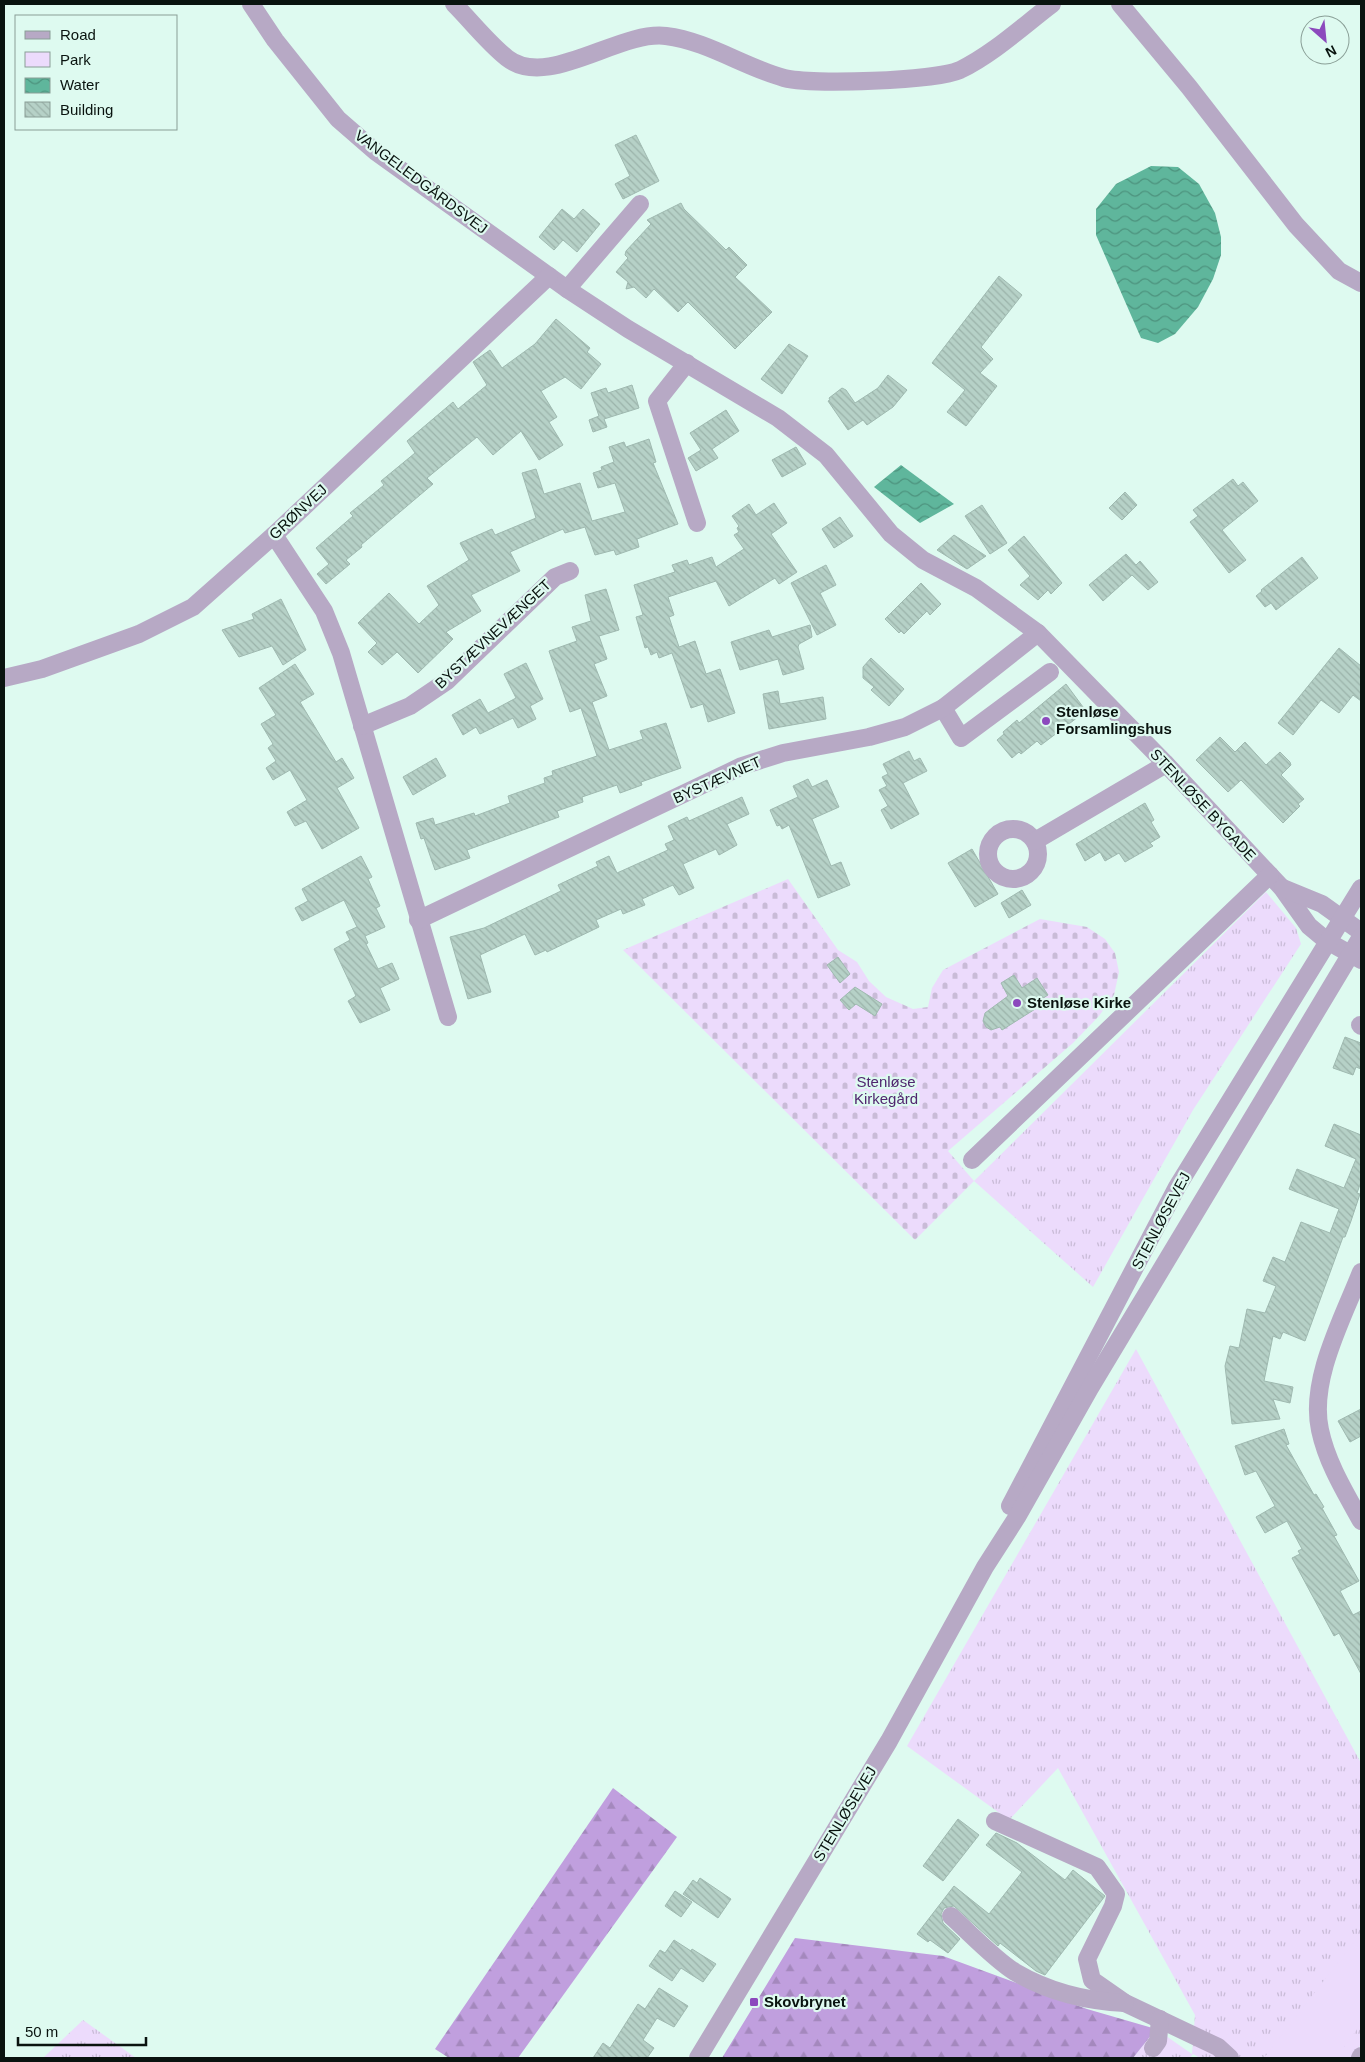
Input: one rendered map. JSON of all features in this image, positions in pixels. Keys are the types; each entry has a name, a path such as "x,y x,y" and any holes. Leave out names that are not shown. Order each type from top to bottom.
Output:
{"street":[{"name":"VANGELEDGÅRDSVEJ","path":"251,4 275,40 338,119 376,152 549,276"},
{"path":"454,4 507,59 524,66 544,67 565,63 642,36 665,36 688,41 784,78 809,81 940,76 958,70 977,60 1052,4"},
{"path":"1120,4 1189,87 1296,225 1339,271 1361,283"},
{"path":"567,288 640,204"},
{"name":"STENLØSE BYGADE","path":"549,276 628,329 778,418 826,455 891,534 923,560 976,588 1038,634 1166,764 1270,875 1282,888 1309,926 1327,941 1356,958"},
{"name":"GRØNVEJ","path":"4,678 42,669 139,634 193,607 274,535 549,276"},
{"path":"688,363 656,401 697,523"},
{"path":"274,535 324,611 341,653 418,920 448,1016"},
{"name":"BYSTÆVNEVÆNGET","path":"362,726 410,706 447,681 555,577 570,571"},
{"name":"BYSTÆVNET","path":"418,920 742,766 783,753 869,737 905,727 943,708 1038,634"},
{"path":"943,708 961,738 1050,672"},
{"path":"1035,841 1166,764"},
{"path":"972,1160 1270,875"},
{"name":"STENLØSE BYGADE","path":"1282,888 1322,904 1361,932"},
{"name":"STENLØSEVEJ","path":"985,1567 1005,1515 1178,1187 1361,888"},
{"name":"STENLØSEVEJ","path":"698,2058 889,1742 985,1567 1017,1517 1106,1360 1356,958 1361,937"},
{"path":"1361,1272 1329,1354 1317,1397 1320,1430 1334,1472 1361,1521"},
{"path":"995,1821 1096,1867 1116,1894 1113,1906 1087,1959 1092,1980 1125,2003 1218,2047 1230,2058"},
{"path":"951,1916 1014,1971 1055,1992 1096,2002 1125,2003"},
{"path":"1154,2048 1158,2041 1160,2019"}],"green space":[{"name":"Stenløse Kirkegård","path":"788,879 838,950 857,962 869,981 886,997 913,1009 928,1007 932,988 943,970 1040,919 1087,927 1105,939 1115,953 1119,972 1114,995 1099,1016 1073,1043 948,1151 974,1181 915,1240 623,950"},
{"path":"1266,892 1296,928 1301,944 1193,1110 1093,1287 974,1181"},
{"path":"1136,1349 1361,1763 1361,2044 1353,2058 1200,2058 1193,2054 1190,2058 1133,2058 1156,2029 1192,2054 1195,2015 1058,1768 1009,1820 907,1746"},
{"path":"613,1788 677,1837 518,2058 449,2058 435,2049"},
{"path":"795,1938 943,1956 1087,2009 1156,2029 1133,2058 722,2058"},
{"path":"1353,1943 1361,1949 1361,2024 1336,2058 1264,2058"},
{"path":"83,2020 136,2058 43,2058"}],"water":[{"path":"1151,166 1178,167 1199,184 1215,213 1221,237 1221,255 1213,279 1198,307 1175,334 1158,343 1141,338 1096,235 1096,209 1116,184"},
{"path":"901,465 954,504 920,523 874,487"}],"building":[{"path":"636,135 659,181 623,199 615,184 630,176 615,145"},
{"path":"681,203 684,209 726,250 729,247 747,265 735,277 772,312 735,349 688,302 678,312 654,289 646,298 634,287 626,289 628,282 616,272 628,258 625,255 626,251 651,224 647,220"},
{"path":"562,209 574,219 583,209 600,224 577,252 563,240 554,250 539,237"},
{"path":"999,276 1022,295 981,347 993,359 980,373 997,386 966,426 947,412 965,390 932,363"},
{"path":"556,319 590,348 587,352 601,364 581,389 565,377 541,391 557,417 549,422 563,445 539,460 521,431 493,455 477,437 427,478 433,484 361,545 362,547 346,560 350,564 326,584 317,574 329,564 316,548 353,516 350,513 384,485 381,481 415,453 407,441 453,402 458,409 487,385 473,362 490,350 502,368 535,344"},
{"path":"789,344 808,356 782,394 761,379"},
{"path":"888,375 907,390 893,407 867,425 863,420 848,430 828,401 830,400 829,398 842,388 846,390 855,403 878,388"},
{"path":"632,385 639,408 604,419 607,427 593,432 589,420 599,416 591,393 606,388 608,393"},
{"path":"726,410 739,431 712,449 718,458 696,471 688,458 701,450 690,433"},
{"path":"649,439 656,462 653,463 678,524 637,539 639,547 616,555 614,550 595,555 585,527 565,533 563,529 510,552 520,571 471,595 481,611 446,632 453,639 418,673 397,652 382,665 368,652 377,643 358,623 389,593 419,624 439,605 427,586 469,560 460,543 492,529 495,535 536,518 522,473 536,469 544,494 580,483 592,521 625,512 615,483 598,488 593,473 602,470 601,467 614,462 609,447 624,442 626,447"},
{"path":"796,447 806,464 782,477 772,460"},
{"path":"1233,479 1238,486 1243,482 1258,501 1222,530 1246,560 1229,573 1190,522 1198,516 1193,510"},
{"path":"1125,492 1137,505 1122,520 1109,508"},
{"path":"774,503 787,523 771,534 797,572 779,584 775,578 729,606 716,581 668,597 674,615 669,617 679,647 695,641 706,674 720,669 735,713 708,722 703,704 691,708 672,653 659,658 657,652 651,655 648,647 645,648 636,617 643,615 634,585 675,572 672,565 687,560 689,565 712,557 716,567 744,549 734,535 739,532 737,528 739,526 732,516 749,504 756,515"},
{"path":"982,505 1007,543 990,554 965,516"},
{"path":"840,517 853,536 834,548 822,529"},
{"path":"954,535 986,556 967,569 937,550"},
{"path":"1024,536 1062,583 1051,594 1048,590 1038,600 1020,585 1030,576 1008,550"},
{"path":"1126,554 1136,565 1140,561 1158,582 1148,590 1132,575 1103,601 1089,585"},
{"path":"1302,557 1318,578 1276,610 1271,603 1265,607 1256,596"},
{"path":"826,565 836,585 820,593 836,625 817,635 791,583"},
{"path":"921,583 941,604 930,615 927,611 904,634 901,631 899,633 885,619"},
{"path":"606,589 619,630 599,636 607,659 594,664 607,696 592,702 609,750 643,739 640,731 666,723 681,768 641,782 642,785 620,793 617,785 582,797 583,802 557,811 559,817 467,850 470,858 435,870 424,838 421,839 416,823 433,818 435,825 474,813 475,816 510,803 508,796 545,783 544,778 553,775 552,771 597,756 581,708 570,712 549,651 577,641 572,627 591,621 585,595"},
{"path":"281,599 306,650 283,665 272,646 239,657 222,630 254,619 252,614"},
{"path":"810,625 812,637 799,644 798,647 804,669 783,675 778,659 740,670 731,642 769,630 772,637"},
{"path":"1339,648 1361,666 1361,701 1353,695 1339,713 1321,700 1293,735 1278,723"},
{"path":"871,658 904,689 889,706 871,690 874,687 863,678 863,667"},
{"path":"526,663 543,699 530,706 536,719 518,728 513,718 480,734 476,727 463,735 452,715 480,699 488,713 516,698 504,674"},
{"path":"295,664 314,694 300,702 336,762 342,758 354,778 337,788 359,828 322,849 306,821 295,826 287,812 307,800 290,770 273,780 266,768 276,761 268,748 273,744 261,724 276,715 259,688"},
{"name":"Stenløse Forsamlingshus","path":"1066,684 1086,711 1041,745 1037,741 1021,754 1019,752 1012,758 997,740 1017,720 1019,723"},
{"path":"778,691 780,704 823,697 826,719 769,729 763,694"},
{"path":"1220,737 1235,752 1245,742 1266,765 1280,752 1290,762 1291,765 1281,775 1304,799 1298,804 1300,806 1283,823 1241,780 1228,792 1196,760"},
{"path":"909,751 914,761 920,758 927,771 903,783 919,814 891,829 881,810 888,806 879,790 887,786 882,777 888,774 883,764"},
{"path":"436,758 446,776 413,795 403,777"},
{"path":"808,779 812,787 827,780 839,807 812,819 831,866 841,862 850,885 818,898 789,825 782,829 780,825 777,826 770,810 798,797 793,786"},
{"path":"742,797 749,814 727,824 737,845 719,855 716,849 683,864 694,888 679,895 673,885 642,899 645,905 623,914 621,909 596,920 599,927 547,952 546,950 535,955 525,934 480,955 491,992 468,999 450,937 484,928 561,891 558,885 598,866 596,862 609,856 617,873 668,850 665,844 674,840 668,826 687,817 689,821"},
{"path":"1145,803 1154,820 1151,822 1160,837 1150,843 1153,846 1125,862 1119,853 1105,861 1100,852 1085,861 1076,844"},
{"path":"972,849 998,894 975,907 948,863"},
{"path":"361,856 372,877 368,879 380,906 376,908 385,927 365,936 368,943 366,944 378,969 392,963 399,979 380,988 390,1010 360,1023 348,1001 356,996 334,949 350,940 346,932 357,927 344,900 302,921 295,908 308,901 302,889"},
{"path":"1022,890 1031,905 1009,918 1001,903"},
{"path":"838,957 850,974 840,983 827,965"},
{"name":"Stenløse Kirke","path":"1014,975 1022,988 1037,978 1048,995 1037,1002 1040,1006 1002,1030 1000,1027 991,1030 986,1027 983,1021 985,1013 1008,996 1001,983"},
{"path":"855,987 882,1004 875,1016 856,1004 849,1010 840,1000"},
{"path":"1345,1037 1361,1043 1361,1069 1356,1067 1353,1075 1333,1068"},
{"path":"1334,1124 1361,1135 1361,1182 1357,1193 1360,1194 1305,1341 1283,1332 1280,1339 1273,1336 1264,1381 1293,1387 1290,1403 1273,1399 1280,1419 1232,1424 1225,1366 1230,1346 1239,1348 1247,1309 1265,1313 1276,1286 1263,1281 1273,1257 1285,1262 1301,1222 1330,1233 1339,1209 1289,1189 1297,1169 1344,1188 1356,1159 1325,1146"},
{"path":"1361,1409 1361,1436 1350,1442 1338,1421"},
{"path":"1284,1429 1289,1444 1286,1445 1314,1495 1316,1494 1324,1507 1322,1508 1337,1535 1334,1536 1359,1581 1340,1591 1353,1615 1361,1611 1361,1674 1339,1633 1334,1636 1292,1558 1300,1554 1298,1551 1302,1549 1287,1521 1265,1533 1256,1517 1275,1506 1256,1471 1245,1475 1235,1446"},
{"path":"958,1819 979,1835 943,1881 923,1866"},
{"path":"996,1833 1017,1843 1065,1880 1073,1870 1105,1896 1045,1975 1036,1971 1000,1943 998,1946 954,1906 944,1908 941,1914 943,1923 960,1939 948,1953 930,1940 928,1942 917,1934 954,1886 989,1914 1022,1872 986,1845"},
{"path":"700,1878 731,1899 718,1918 683,1894 693,1880 697,1883"},
{"path":"675,1891 692,1902 681,1917 665,1906"},
{"path":"674,1940 716,1964 703,1982 681,1968 672,1981 649,1966 660,1950 665,1953"},
{"path":"659,1988 688,2006 674,2027 657,2018 643,2040 654,2048 647,2058 593,2058 603,2043 610,2048 638,2004 645,2009"}],"place":[{"name":"Stenløse Forsamlingshus","path":"1046,721"},
{"name":"Stenløse Kirke","path":"1017,1003"},
{"name":"Skovbrynet","path":"754,2002"}]}
